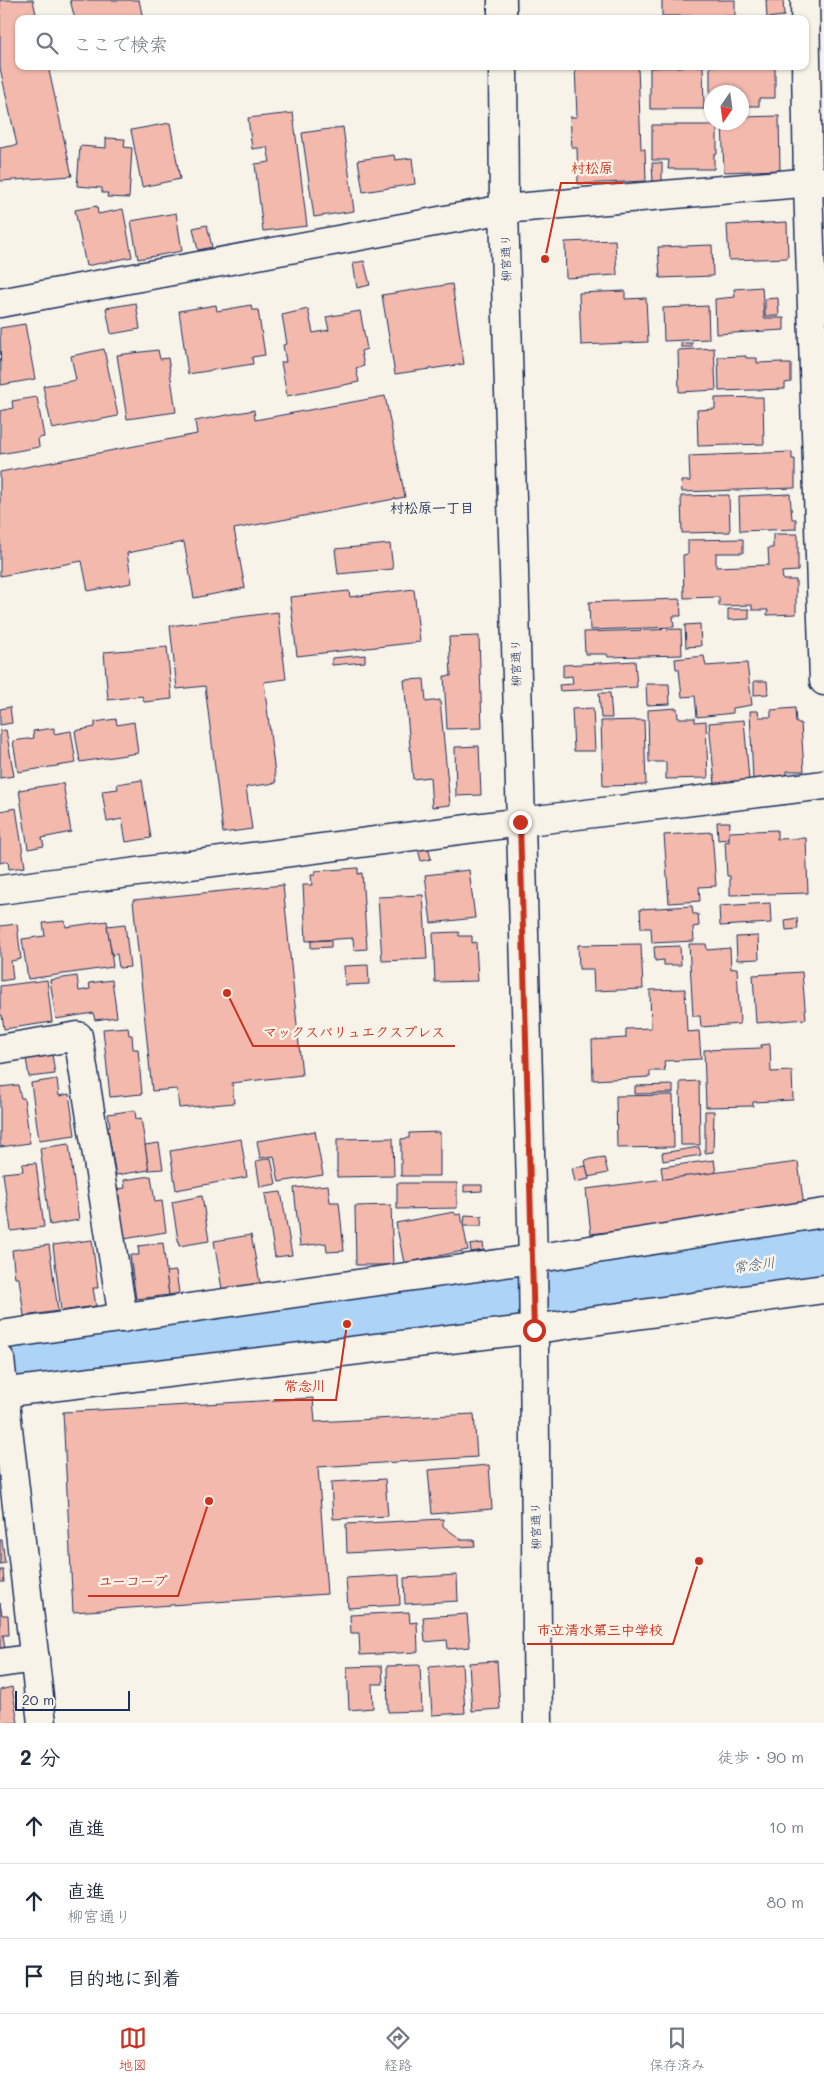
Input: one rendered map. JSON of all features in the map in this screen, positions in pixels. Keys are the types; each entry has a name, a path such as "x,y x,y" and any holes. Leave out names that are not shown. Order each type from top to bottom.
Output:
{"street":[{"path":"502,0 502,15"},
{"path":"805,0 806,15"},
{"path":"809,66 816,182 824,681"},
{"name":"柳宮通り","path":"503,70 504,209 533,1259 538,1723"},
{"path":"0,303 504,209 816,182"},
{"path":"0,890 520,822 824,785"},
{"path":"0,1049 78,1036 123,1318"},
{"path":"0,1335 533,1259 824,1213"},
{"path":"2,1393 534,1330 824,1289"},
{"path":"0,1359 2,1393 42,1723"},
{"path":"0,1663 35,1658"}],"building":[{"path":"0,0 33,0 36,15 15,15 15,70 49,70 72,176 0,181 0,148 17,145 0,68"},
{"path":"70,0 139,0 142,15 74,15"},
{"path":"662,0 735,0 735,15 662,15"},
{"path":"766,0 783,0 784,15 767,15"},
{"path":"575,70 638,70 641,149 645,149 646,181 578,184 577,148 572,148 570,117 577,117"},
{"path":"650,70 703,70 704,109 650,109"},
{"path":"710,70 775,70 775,98 759,98 759,106 749,106 749,85 710,85"},
{"path":"293,113 307,226 263,231 255,164 270,162 267,147 252,149 248,118"},
{"path":"779,116 780,170 724,172 722,130 749,130 749,117"},
{"path":"170,123 180,179 142,187 131,130"},
{"path":"652,125 704,125 704,130 717,130 717,154 714,154 714,169 668,169 669,160 652,160"},
{"path":"343,127 354,211 314,217 302,133"},
{"path":"106,138 125,139 124,147 132,148 129,198 107,197 108,193 102,193 102,188 77,186 80,146 106,148"},
{"path":"394,155 395,160 412,158 415,184 363,192 358,160"},
{"path":"652,163 662,163 662,183 653,184"},
{"path":"97,206 98,214 123,209 132,257 86,266 75,210"},
{"path":"176,213 182,251 138,259 131,221"},
{"path":"787,222 788,258 729,260 727,225"},
{"path":"207,225 212,247 198,250 193,228"},
{"path":"615,240 617,275 566,278 565,242"},
{"path":"712,245 713,276 660,278 658,247"},
{"path":"364,261 370,285 357,288 353,263"},
{"path":"452,284 464,364 395,374 382,295"},
{"path":"762,287 764,318 784,318 784,330 716,334 715,299 735,297 734,289"},
{"path":"625,291 625,299 646,298 648,342 581,345 579,293"},
{"path":"778,298 779,316 765,316 765,299"},
{"path":"136,303 140,329 111,334 106,308"},
{"path":"216,305 217,311 251,305 252,310 258,310 265,355 252,357 253,364 188,374 179,311"},
{"path":"708,306 709,339 664,341 663,308"},
{"path":"308,309 313,333 329,330 326,317 360,311 367,349 361,351 364,366 356,368 359,382 287,396 281,362 286,362 283,345 287,344 282,315"},
{"path":"25,324 35,379 1,385 0,328"},
{"path":"681,343 692,343 692,347 681,347"},
{"path":"714,348 716,390 679,392 678,350"},
{"path":"104,349 118,416 52,429 43,386 76,380 71,356"},
{"path":"158,350 160,359 168,358 176,412 127,419 117,355"},
{"path":"746,356 746,358 757,358 757,363 782,362 782,364 791,364 791,382 785,383 785,389 719,391 718,357"},
{"path":"385,396 405,497 234,529 245,588 194,598 184,542 127,553 132,583 88,591 82,561 0,576 0,472 197,434 195,421 254,410 255,420"},
{"path":"37,397 44,437 38,438 39,447 0,454 0,411 13,408 12,401"},
{"path":"763,397 764,444 698,446 697,410 715,409 715,398"},
{"path":"792,452 792,459 795,459 795,488 682,492 681,481 690,481 689,456"},
{"path":"790,494 792,519 796,519 796,529 740,531 739,496"},
{"path":"729,495 730,532 682,533 681,496"},
{"path":"773,534 798,534 798,571 782,572 783,580 796,580 796,614 767,615 768,610 752,610 752,605 719,606 719,597 684,598 683,555 688,554 688,540 743,539 743,553 716,553 716,567 769,565 768,548 773,548"},
{"path":"390,544 393,569 338,574 335,549"},
{"path":"414,589 420,642 297,656 290,597 349,591 350,597"},
{"path":"680,599 681,616 673,616 674,627 590,630 589,602"},
{"path":"728,609 749,609 749,619 728,620"},
{"path":"278,612 286,679 264,682 276,783 246,787 252,829 223,833 205,686 177,689 170,626"},
{"path":"700,624 701,646 686,647 685,625"},
{"path":"681,629 682,655 608,657 607,654 585,654 584,632"},
{"path":"479,636 482,728 447,729 444,676 451,676 449,637"},
{"path":"167,647 172,699 144,702 142,696 108,700 104,652"},
{"path":"365,655 365,662 332,665 332,658"},
{"path":"704,656 706,666 747,663 752,705 733,708 733,713 697,717 695,696 682,697 679,669 676,669 675,659"},
{"path":"635,661 637,687 560,691 559,685 573,684 572,676 563,677 563,665"},
{"path":"424,679 426,702 440,700 450,805 432,807 430,777 413,779 404,680"},
{"path":"754,681 767,681 768,694 754,695"},
{"path":"646,684 669,684 670,704 647,705"},
{"path":"599,693 610,693 612,718 601,718"},
{"path":"10,707 12,723 0,725 0,709"},
{"path":"593,708 595,751 574,751 572,709"},
{"path":"677,708 678,718 695,718 695,722 706,721 708,778 666,779 666,762 649,762 648,710"},
{"path":"795,708 796,723 801,723 804,771 787,771 787,778 753,780 750,711 758,711 759,717 771,717 771,710"},
{"path":"116,719 117,725 134,722 138,753 80,762 75,731 95,727 95,722"},
{"path":"644,720 646,785 603,786 601,721"},
{"path":"744,720 749,780 715,784 709,723"},
{"path":"54,728 54,734 71,731 76,763 18,772 13,741 34,738 33,731"},
{"path":"6,730 14,776 0,778 0,731"},
{"path":"479,746 481,795 456,796 455,747"},
{"path":"142,780 151,838 126,842 122,819 107,822 102,791 118,789 117,784"},
{"path":"63,783 71,832 42,838 44,846 28,849 19,790"},
{"path":"16,808 25,867 9,869 8,861 0,863 0,811"},
{"path":"717,822 730,822 729,839 718,840"},
{"path":"777,830 777,839 806,838 808,893 730,895 730,876 727,876 725,841 729,842 729,832"},
{"path":"712,832 716,886 699,887 700,901 669,903 664,835"},
{"path":"428,847 431,859 421,861 418,849"},
{"path":"358,868 358,874 362,873 367,949 354,950 353,938 306,941 303,885 312,885 311,875 315,875 315,871"},
{"path":"469,870 475,918 431,923 425,875"},
{"path":"283,885 302,1075 232,1083 234,1103 179,1108 177,1089 152,1091 133,900"},
{"path":"423,895 427,959 382,961 378,897"},
{"path":"770,903 771,923 720,926 719,906"},
{"path":"692,906 693,914 698,914 699,926 693,927 694,941 652,943 651,928 641,928 640,909"},
{"path":"797,918 798,929 786,930 785,920"},
{"path":"65,921 66,927 107,921 113,967 28,979 22,939 45,936 43,923"},
{"path":"17,924 21,959 11,961 13,979 0,981 0,926"},
{"path":"125,924 130,967 119,968 117,954 112,955 107,926"},
{"path":"459,932 459,936 472,936 472,943 476,942 478,981 435,982 433,933"},
{"path":"758,936 759,959 737,960 736,937"},
{"path":"331,940 331,947 311,948 311,941"},
{"path":"641,944 643,989 594,991 593,969 579,969 578,945"},
{"path":"689,944 706,944 707,950 730,948 731,969 737,968 740,1024 701,1027 700,1016 693,1016"},
{"path":"680,946 681,965 664,965 664,960 655,961 654,947"},
{"path":"368,965 369,984 345,985 344,966"},
{"path":"802,972 806,1019 756,1023 753,975"},
{"path":"77,976 79,991 90,989 89,983 112,980 117,1017 95,1020 93,1013 56,1019 50,980"},
{"path":"47,980 52,1022 4,1029 2,1015 0,1016 0,986"},
{"path":"685,989 687,1032 699,1031 701,1059 664,1061 665,1071 650,1071 650,1077 593,1080 592,1040 626,1038 626,1029 651,1028 650,990"},
{"path":"128,1027 129,1035 132,1035 133,1049 138,1049 142,1094 110,1097 103,1029"},
{"path":"770,1044 771,1072 792,1071 793,1100 753,1102 753,1106 706,1107 704,1050 761,1048 761,1045"},
{"path":"52,1054 55,1074 29,1077 26,1058"},
{"path":"57,1079 59,1096 69,1094 75,1135 39,1140 31,1083"},
{"path":"699,1081 700,1145 681,1145 680,1082"},
{"path":"18,1085 21,1098 24,1098 30,1143 0,1147 0,1087"},
{"path":"673,1085 673,1093 635,1094 635,1086"},
{"path":"673,1095 674,1147 617,1148 616,1096"},
{"path":"135,1110 136,1119 141,1118 149,1170 116,1175 107,1126 110,1126 108,1114"},
{"path":"705,1111 714,1111 713,1152 705,1153"},
{"path":"315,1131 323,1175 279,1182 274,1156 260,1158 257,1141"},
{"path":"440,1132 440,1176 401,1176 401,1139 409,1138 409,1133"},
{"path":"393,1138 394,1176 337,1177 337,1139"},
{"path":"241,1139 247,1177 176,1190 170,1151"},
{"path":"159,1143 163,1169 149,1170 145,1145"},
{"path":"69,1144 79,1220 50,1225 40,1148"},
{"path":"699,1147 701,1155 663,1161 662,1153"},
{"path":"604,1157 608,1173 588,1177 585,1160"},
{"path":"271,1158 276,1184 260,1187 256,1161"},
{"path":"714,1160 716,1173 663,1180 661,1167"},
{"path":"798,1162 804,1207 591,1234 586,1189"},
{"path":"36,1163 44,1227 11,1231 3,1173 23,1171 22,1164"},
{"path":"586,1166 589,1179 575,1182 572,1168"},
{"path":"151,1176 155,1202 162,1201 166,1232 124,1239 118,1189 125,1188 124,1180"},
{"path":"397,1183 457,1183 457,1208 397,1209"},
{"path":"328,1185 330,1202 339,1202 344,1251 327,1252 326,1243 300,1246 294,1188"},
{"path":"464,1185 482,1185 482,1191 464,1192"},
{"path":"281,1192 292,1255 275,1257 265,1194"},
{"path":"202,1196 209,1241 179,1246 172,1202"},
{"path":"391,1205 393,1265 356,1265 355,1206"},
{"path":"454,1212 456,1215 461,1214 468,1250 404,1263 396,1223"},
{"path":"465,1215 482,1216 481,1226 464,1226"},
{"path":"251,1235 260,1283 222,1289 214,1241"},
{"path":"92,1240 98,1288 93,1288 96,1306 61,1311 53,1245"},
{"path":"163,1243 169,1295 136,1299 130,1255 139,1255 138,1246"},
{"path":"483,1243 484,1250 471,1252 470,1245"},
{"path":"49,1245 58,1311 24,1316 19,1278 15,1278 12,1250"},
{"path":"176,1271 179,1293 169,1295 166,1272"},
{"path":"313,1398 315,1422 474,1414 477,1457 318,1467 327,1594 73,1612 63,1412"},
{"path":"489,1465 492,1509 432,1514 428,1470"},
{"path":"385,1479 388,1516 333,1519 331,1482"},
{"path":"443,1519 443,1526 462,1540 474,1540 475,1546 347,1553 346,1524"},
{"path":"0,1540 2,1540 5,1563 0,1564"},
{"path":"0,1570 3,1570 4,1582 0,1582"},
{"path":"399,1575 400,1605 348,1608 346,1578"},
{"path":"457,1575 458,1601 405,1604 404,1578"},
{"path":"0,1603 2,1615 8,1615 9,1635 3,1635 5,1650 0,1650"},
{"path":"409,1612 410,1623 417,1622 418,1652 360,1655 359,1633 351,1633 350,1615"},
{"path":"467,1614 470,1647 448,1649 447,1640 425,1642 423,1617"},
{"path":"497,1661 500,1709 472,1711 469,1663"},
{"path":"462,1664 465,1713 432,1715 429,1667"},
{"path":"420,1665 422,1711 388,1712 387,1666"},
{"path":"382,1666 383,1684 372,1684 373,1708 349,1710 347,1667"},
{"path":"12,1687 18,1723 0,1723 0,1690"}],"waterway":[{"name":"常念川","path":"0,1362 230,1332 347,1324 824,1254"}],"place":[{"name":"村松原","path":"545,259"},
{"name":"マックスバリュエクスプレス","path":"227,993"},
{"name":"常念川","path":"347,1324"},
{"name":"ユーコープ","path":"209,1501"},
{"name":"市立清水第三中学校","path":"699,1561"}],"district":[{"name":"村松原一丁目","path":"432,508"}],"route":[{"path":"520,822 534,1330"}]}
